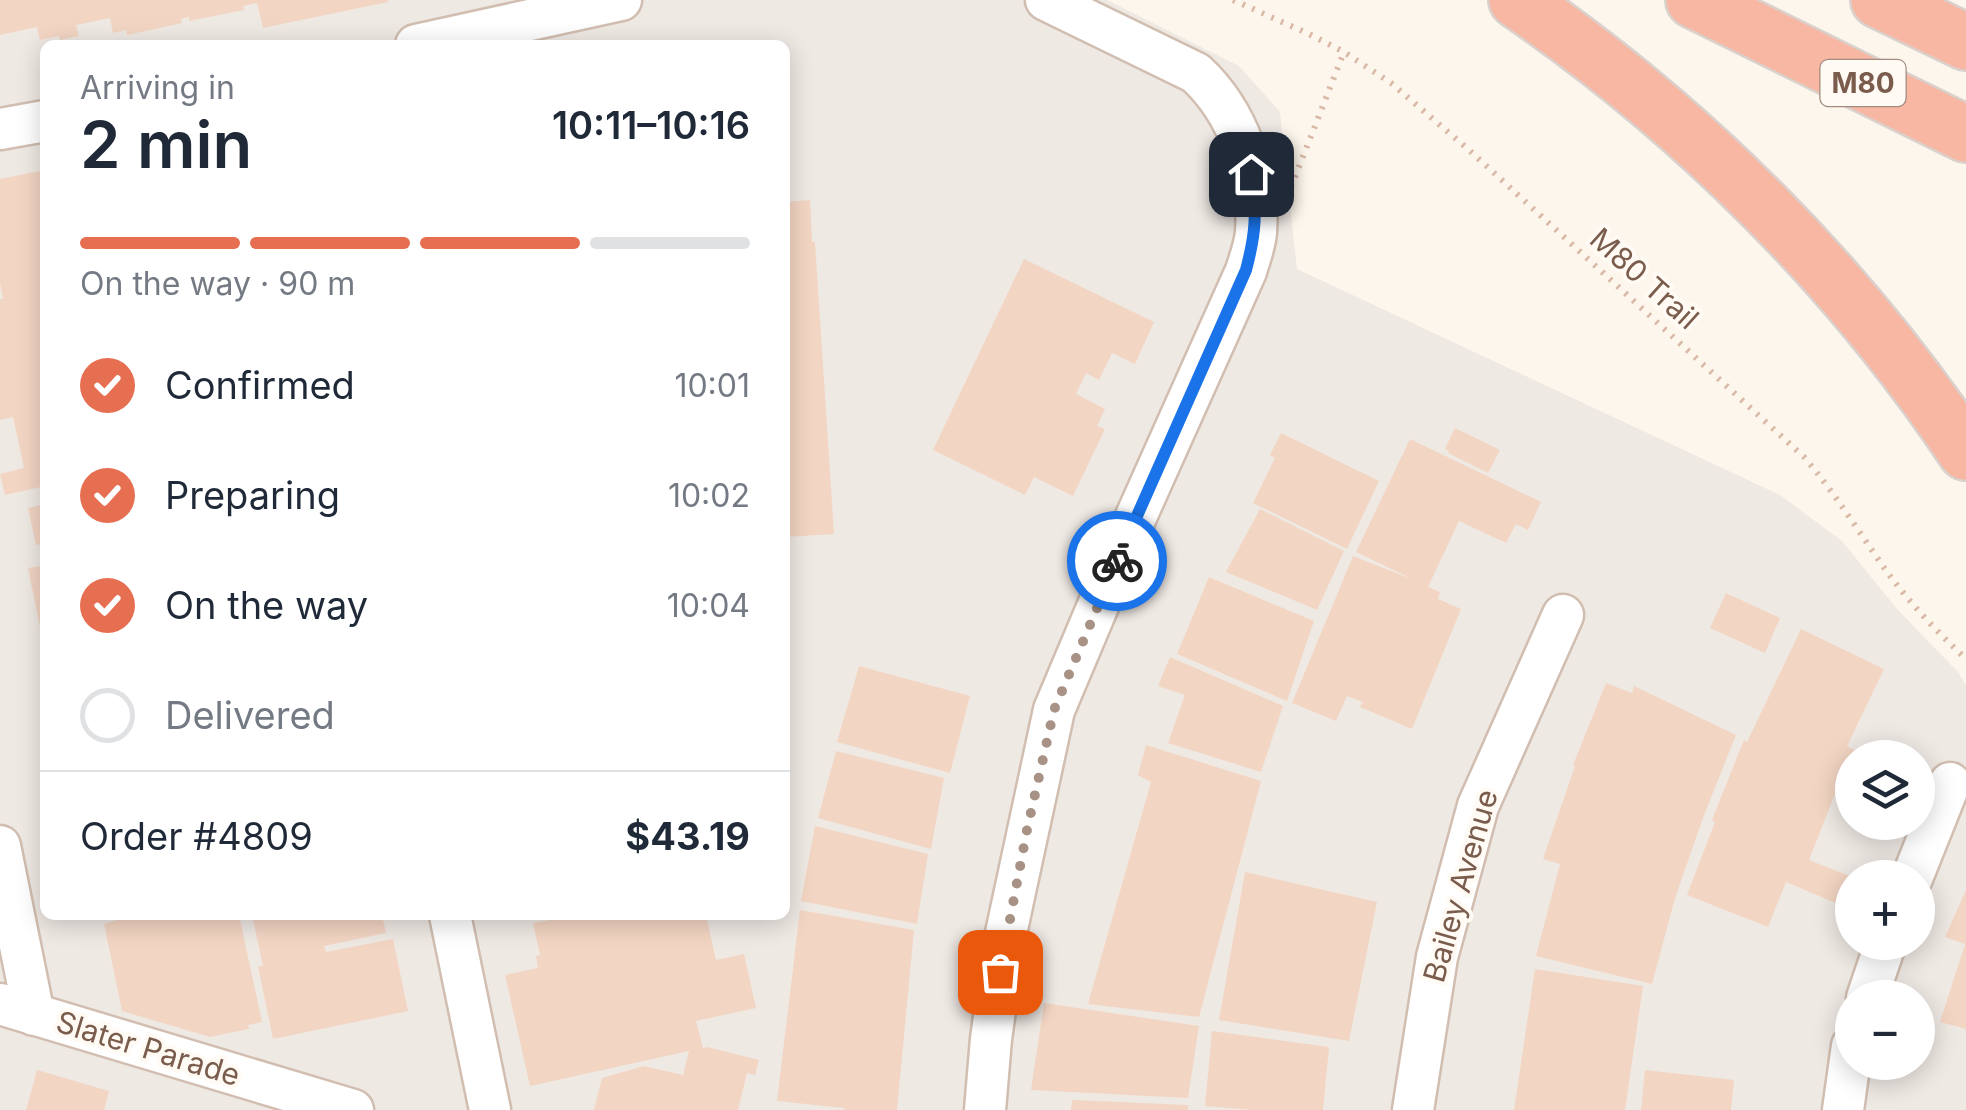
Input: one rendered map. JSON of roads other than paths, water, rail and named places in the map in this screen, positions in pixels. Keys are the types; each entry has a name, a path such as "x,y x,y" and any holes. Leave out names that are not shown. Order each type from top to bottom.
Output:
{"highway":[{"path":"1517,0 1649,102 1761,205 1885,343 1966,452"},
{"name":"M80","path":"1694,0 1966,134"},
{"name":"M80","path":"1880,0 1966,42"}],"street":[{"path":"439,40 621,0"},
{"path":"985,1110 1005,938 1054,710 1246,270 1256,233 1251,174 1238,130 1214,90 1196,73 1046,0"},
{"path":"0,130 40,122"},
{"name":"Bailey Avenue","path":"1413,1110 1436,957 1478,806 1563,615"},
{"path":"1919,860 1950,783"},
{"path":"0,846 17,1009"},
{"path":"451,920 490,1110"},
{"name":"Slater Parade","path":"17,1009 353,1110"},
{"path":"1843,1110 1847,1080"}]}
